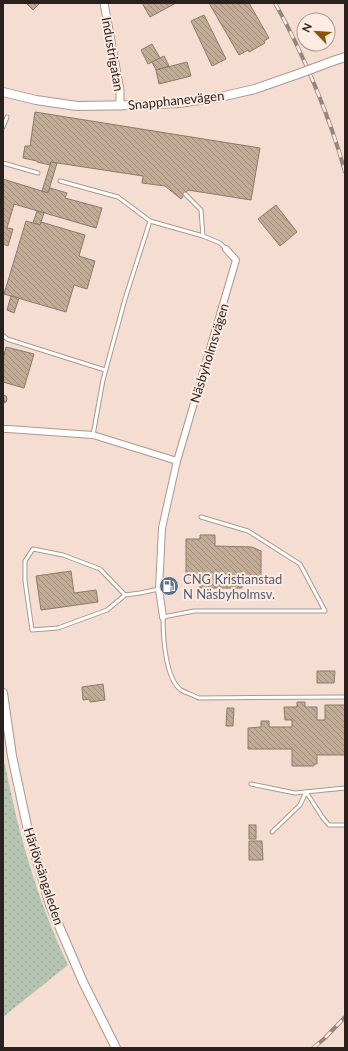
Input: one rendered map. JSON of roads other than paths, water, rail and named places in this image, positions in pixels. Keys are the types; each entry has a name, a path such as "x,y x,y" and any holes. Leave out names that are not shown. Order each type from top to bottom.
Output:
{"main road":[{"name":"Snapphanevägen","path":"3,92 36,100 77,106 120,106 179,103 220,97 255,89 341,59"},
{"name":"Härlövsängaleden","path":"3,693 12,756 27,826 50,905 83,982 116,1048"}],"street":[{"name":"Industrigatan","path":"104,3 120,90 120,106"},
{"name":"Näsbyholmsvägen","path":"162,618 159,589 162,528 177,461 236,260 226,249"},
{"path":"5,428 93,435 177,461"}],"lane":[{"path":"3,127 7,117"},
{"path":"3,163 38,173"},
{"path":"60,181 118,197 150,221 203,236 220,243 226,249"},
{"path":"185,194 201,210 203,236"},
{"path":"93,435 105,370 125,299 150,221"},
{"path":"3,335 7,339 105,370"},
{"path":"201,517 248,531 300,564 325,611 194,611 162,618 164,643 170,674 180,690 198,698 345,697"},
{"path":"125,594 100,569 63,555 33,549 25,561 25,581 32,630 58,628 107,610 125,594 159,589"},
{"path":"251,784 295,793 345,788"},
{"path":"306,792 322,818 329,825 345,825"},
{"path":"272,832 300,805 306,792"}],"railway":[{"path":"275,3 296,43 315,86 332,129 345,172"},
{"path":"313,1048 345,1017"}],"place":[{"name":"CNG Kristianstad N Näsbyholmsv.","path":"169,586"}]}
